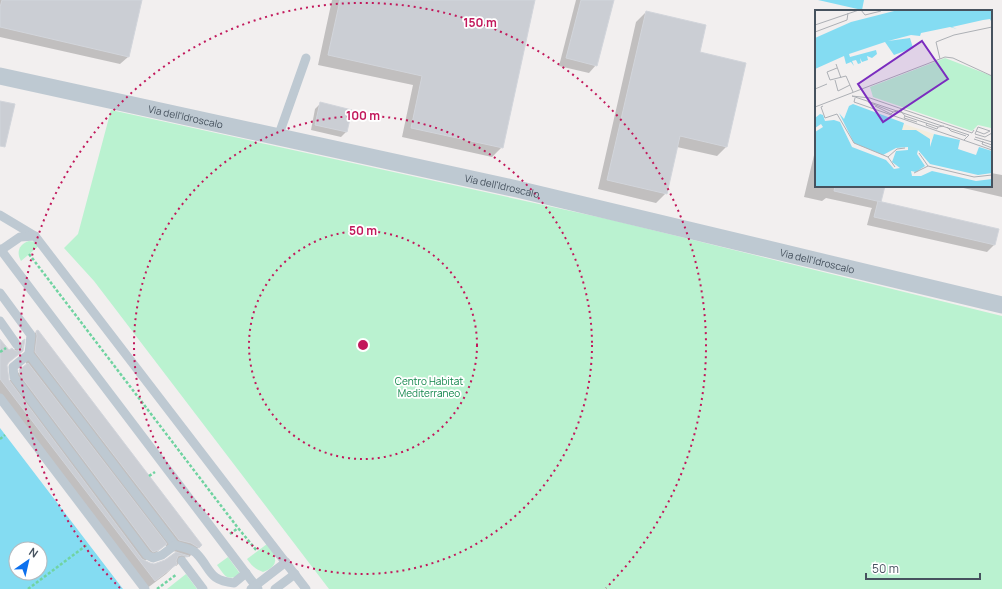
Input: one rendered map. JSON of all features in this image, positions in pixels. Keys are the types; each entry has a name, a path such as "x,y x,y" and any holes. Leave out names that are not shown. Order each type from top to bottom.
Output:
{"street":[{"name":"Via dell'Idroscalo","path":"0,76 517,189 1002,304"}],"lane":[{"path":"278,137 306,58"},
{"path":"0,215 35,236 306,589"},
{"path":"35,236 20,237 0,250 246,573 255,588 286,562"},
{"path":"0,294 30,335 30,354 175,545 195,552 215,578 225,582 234,583 246,573"},
{"path":"0,321 17,345"},
{"path":"30,354 13,366 14,377 147,555 153,558 162,555 175,545"},
{"path":"0,398 145,589"},
{"path":"184,564 203,589"},
{"path":"275,589 295,574"}],"path":[{"path":"29,254 257,552"},
{"path":"0,439 5,435"},
{"path":"28,589 88,544"},
{"path":"156,589 184,564"}],"green space":[{"name":"Centro Habitat Mediterraneo","path":"111,110 612,220 1002,316 1002,589 329,589 94,281 64,248 78,234"},
{"path":"29,241 37,242 40,245 21,261 19,258 19,249 23,244"},
{"path":"267,544 273,552 275,563 263,572 250,564 247,559"},
{"path":"228,557 241,575 229,578 222,572 217,565"},
{"path":"186,574 197,589 167,589"}],"water":[{"path":"818,0 864,0 862,10"},
{"path":"0,428 123,589 0,589"}],"building":[{"path":"2,0 142,0 129,57 0,27 0,7"},
{"path":"340,0 535,0 503,148 411,128 422,76 328,55"},
{"path":"581,0 614,0 597,66 566,58"},
{"path":"646,11 706,25 700,52 746,63 727,147 680,136 667,194 607,180"},
{"path":"0,101 15,104 5,147 0,146"},
{"path":"320,102 352,110 347,132 315,125"},
{"path":"835,187 885,187 881,202 834,191"},
{"path":"878,201 999,229 995,245 874,217"},
{"path":"38,330 202,545 199,548 191,543 179,540 35,352 37,336 36,331"},
{"path":"0,339 9,350 12,348 17,351 22,348 22,341 25,339 23,351 7,365 9,380 142,559 154,564 165,560 176,552 189,556 178,556 176,561 177,564 155,581 0,379"},
{"path":"28,363 167,544 159,550 153,552 151,550 20,375 19,370"}]}
